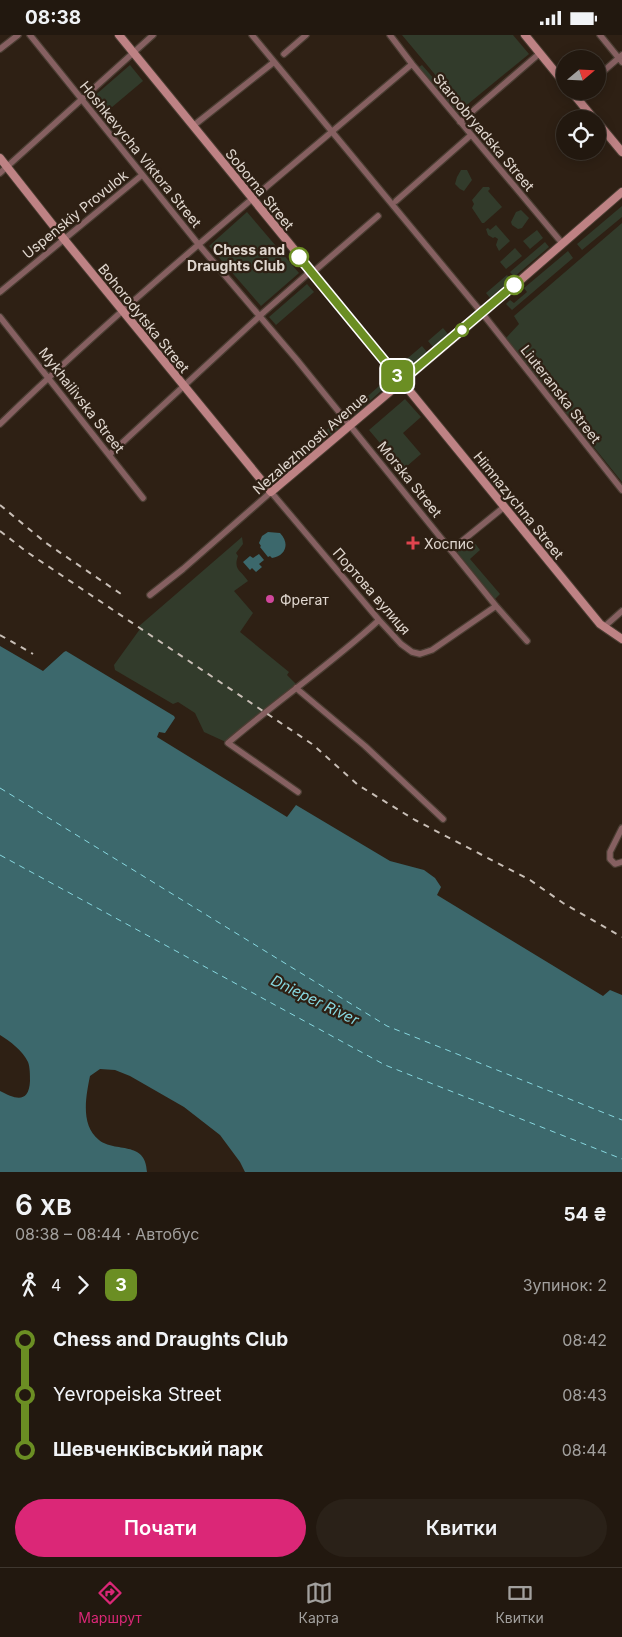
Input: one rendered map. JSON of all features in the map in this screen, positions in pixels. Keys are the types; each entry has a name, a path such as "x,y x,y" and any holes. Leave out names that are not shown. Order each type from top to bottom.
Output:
{"street":[{"path":"0,49 18,35"},
{"name":"Hoshkevycha Viktora Street","path":"30,35 199,245 260,315 350,425"},
{"name":"Soborna Street","path":"119,35 401,381"},
{"path":"0,173 153,35"},
{"name":"Liuteranska Street","path":"252,35 482,313 622,490"},
{"path":"284,54 306,35"},
{"name":"Staroobryadska Street","path":"390,35 412,64 562,243"},
{"path":"524,35 556,73"},
{"path":"600,35 621,58 606,70"},
{"path":"460,121 540,53"},
{"path":"193,126 274,62"},
{"path":"0,424 48,377 123,311 412,64"},
{"path":"606,133 622,152"},
{"path":"396,201 471,135"},
{"name":"Bohorodytska Street","path":"0,158 271,492"},
{"name":"Uspenskiy Provulok","path":"0,292 63,238 142,175"},
{"name":"Nezalezhnosti Avenue","path":"150,595 190,563 622,192"},
{"path":"109,455 260,315 378,216"},
{"name":"Mykhailivska Street","path":"0,317 143,498"},
{"name":"Himnazychna Street","path":"401,381 604,627 622,639"},
{"name":"Morska Street","path":"350,425 496,606 527,641"},
{"name":"Портова вулиця","path":"271,492 379,620 401,644 412,652 425,654 496,606"},
{"path":"451,550 504,507"},
{"path":"604,627 622,611"},
{"path":"298,792 228,743 264,711 353,644 379,620"},
{"path":"296,688 365,747 443,819"},
{"path":"622,828 609,856 615,864 622,862"}],"green space":[{"path":"402,35 513,35 529,54 463,108"},
{"path":"130,65 143,81 105,113 92,98"},
{"path":"422,65 462,111 459,114 419,67"},
{"path":"461,170 467,170 472,180 464,191 455,184"},
{"path":"483,187 489,187 488,191 502,207 482,223 472,208 474,204 472,200"},
{"path":"622,206 622,217 582,250 577,244"},
{"path":"521,210 529,218 522,228 518,229 511,222 516,212"},
{"path":"247,212 299,273 261,306 209,246"},
{"path":"622,223 622,482 506,338 519,324 514,316"},
{"path":"496,225 510,241 499,251 496,245 498,239 488,235 486,229 490,230"},
{"path":"537,230 543,238 530,249 523,241"},
{"path":"545,242 549,247 514,277 510,272"},
{"path":"515,248 522,256 506,269 500,262"},
{"path":"568,251 573,258 512,310 506,304 510,300 514,303 527,292 524,288"},
{"path":"507,275 511,280 490,298 486,293"},
{"path":"307,284 314,292 276,325 269,317"},
{"path":"443,328 448,334 433,347 428,341"},
{"path":"422,346 427,352 406,369 402,363"},
{"path":"387,379 390,383 354,415 351,411"},
{"path":"405,399 421,417 403,433 421,454 399,473 385,449 369,430"},
{"path":"335,423 339,428 274,483 270,478"},
{"path":"242,537 243,544 236,553 238,556 236,564 238,570 248,581 234,591 253,613 240,632 289,672 287,675 298,686 228,743 204,732 195,713 178,702 173,704 115,670 114,665 140,629 138,627"},
{"path":"471,538 480,550 470,559 500,594 495,599 458,553 458,549"}],"water":[{"path":"268,532 280,533 285,541 285,549 277,557 268,557 260,547 259,543 262,536"},
{"path":"259,554 264,560 259,564 262,567 256,572 252,568 250,570 243,562 250,556 253,558"},
{"name":"Dnieper River","path":"0,646 43,671 66,651 174,716 175,718 165,733 159,732 157,737 287,817 296,805 390,861 424,870 435,878 441,887 437,895 603,996 610,990 622,995 622,1172 245,1172 220,1135 184,1107 130,1076 115,1070 100,1069 90,1076 88,1084 86,1110 89,1126 93,1134 106,1144 136,1151 145,1162 147,1172 0,1172 0,1091 20,1098 27,1093 30,1081 29,1066 26,1058 16,1047 0,1035"}],"ferry route":[{"path":"0,788 387,1026 622,1120"},
{"path":"0,855 385,1065 622,1159"}],"railway":[{"path":"0,505 46,543 121,594"},
{"path":"0,531 27,552 312,744 358,785 415,820 530,880 563,903 622,937"},
{"path":"0,635 33,654"}],"bus line":[{"name":"3","path":"299,257 401,381 514,285"}],"place":[{"name":"Chess and Draughts Club","path":"299,257"},
{"name":"Хоспис","path":"413,543"},
{"name":"Фрегат","path":"270,599"}]}
